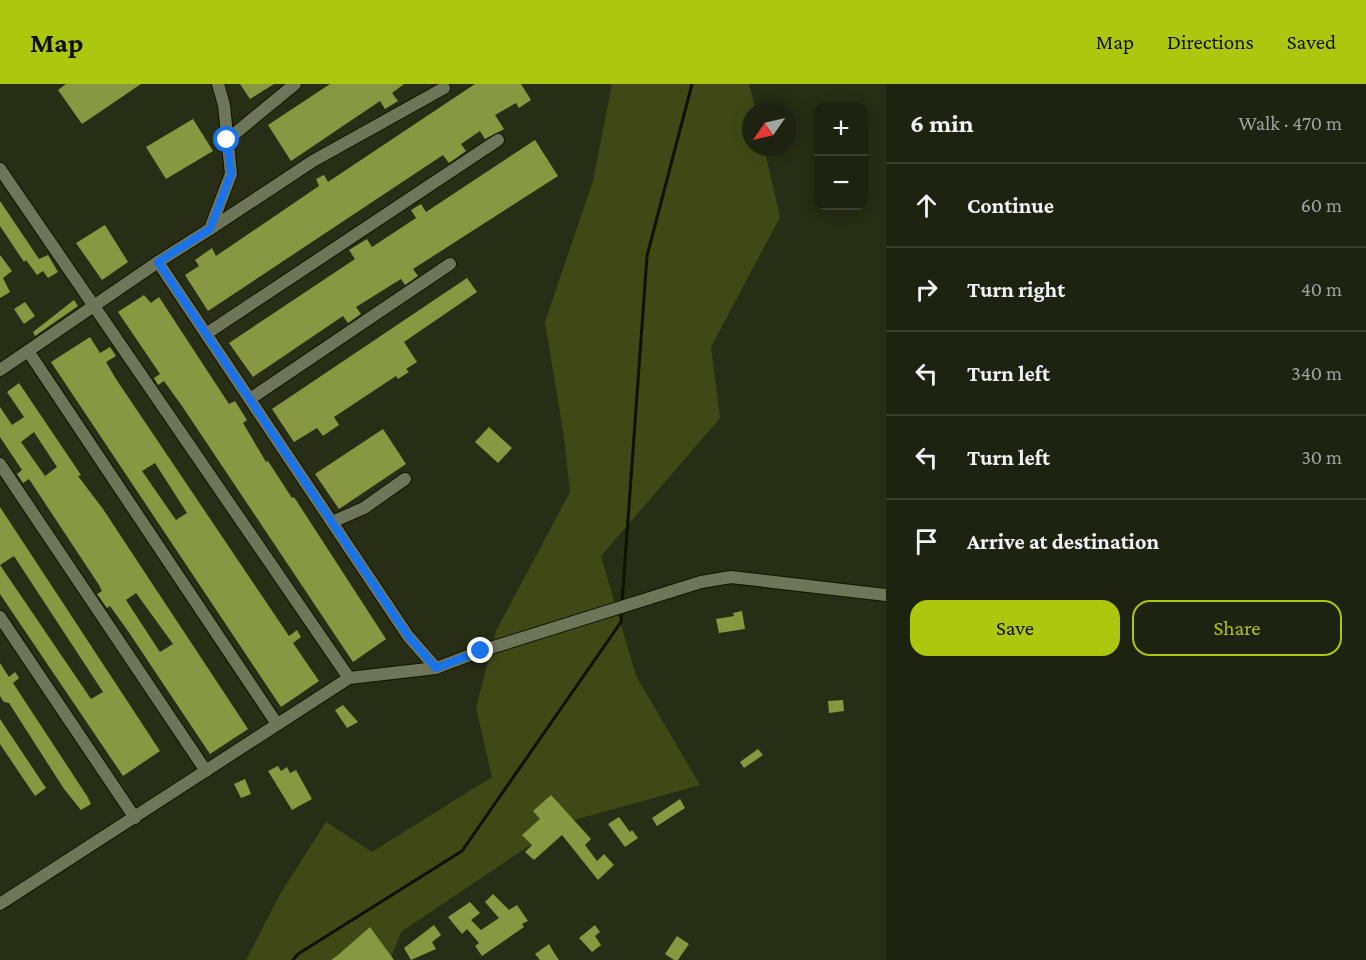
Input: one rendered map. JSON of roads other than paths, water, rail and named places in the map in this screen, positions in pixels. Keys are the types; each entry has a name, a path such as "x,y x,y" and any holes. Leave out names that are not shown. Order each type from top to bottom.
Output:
{"street":[{"path":"210,229 231,174 224,105 218,84"},
{"path":"227,140 296,84"},
{"path":"0,370 94,304 313,161 444,88"},
{"path":"206,334 498,140"},
{"path":"0,169 349,678"},
{"path":"158,262 408,636 436,668"},
{"path":"250,399 450,264"},
{"path":"28,351 277,724"},
{"path":"0,464 206,771"},
{"path":"332,522 364,508 405,479"},
{"path":"0,904 349,678 436,668 481,651 701,582 731,577 886,595"},
{"path":"0,617 135,818"}],"waterway":[{"path":"622,603 647,256 692,84"},
{"path":"293,960 298,954 462,851 621,622 622,609"}]}
